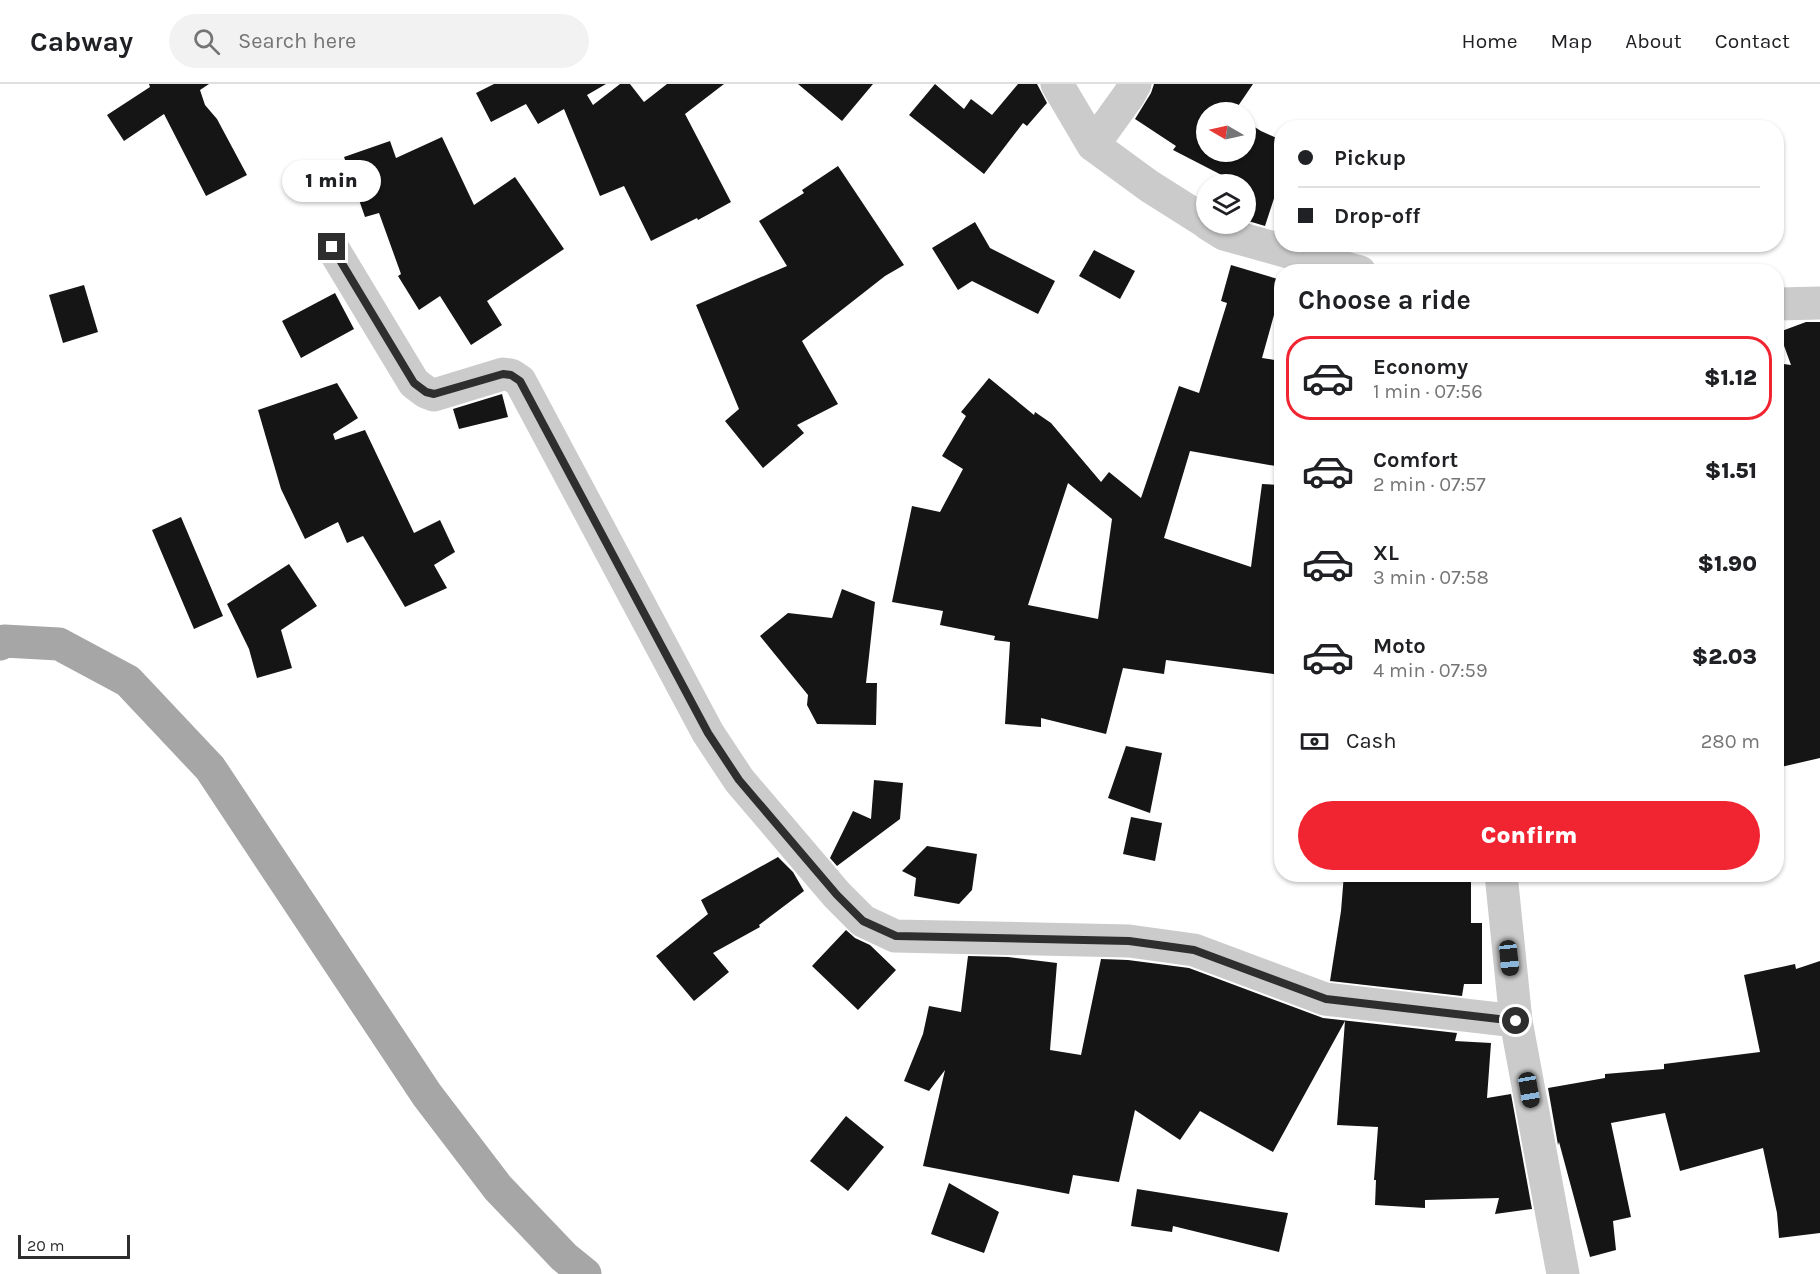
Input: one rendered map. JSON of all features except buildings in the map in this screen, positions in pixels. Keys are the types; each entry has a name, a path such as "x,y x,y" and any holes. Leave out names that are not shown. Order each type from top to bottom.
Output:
{"main road":[{"path":"0,644 4,642 59,644 128,681 210,768 427,1095 498,1188 564,1257 585,1274"}],"street":[{"path":"1057,84 1093,145 1149,186 1196,216"},
{"path":"1093,145 1129,95 1134,84"},
{"path":"1224,234 1274,248"},
{"path":"332,247 414,383 426,392 434,394 503,374 511,375 520,381 708,733 739,780 837,895 863,921 896,936 1129,941 1194,950 1326,999 1516,1021"},
{"path":"1288,252 1331,264"},
{"path":"1784,304 1820,303"},
{"path":"1502,882 1516,1021 1563,1274"}],"route":[{"path":"332,247 414,383 426,392 434,394 503,374 511,375 520,381 708,733 739,780 837,895 863,921 896,936 1129,941 1194,950 1326,999 1516,1021"}]}
